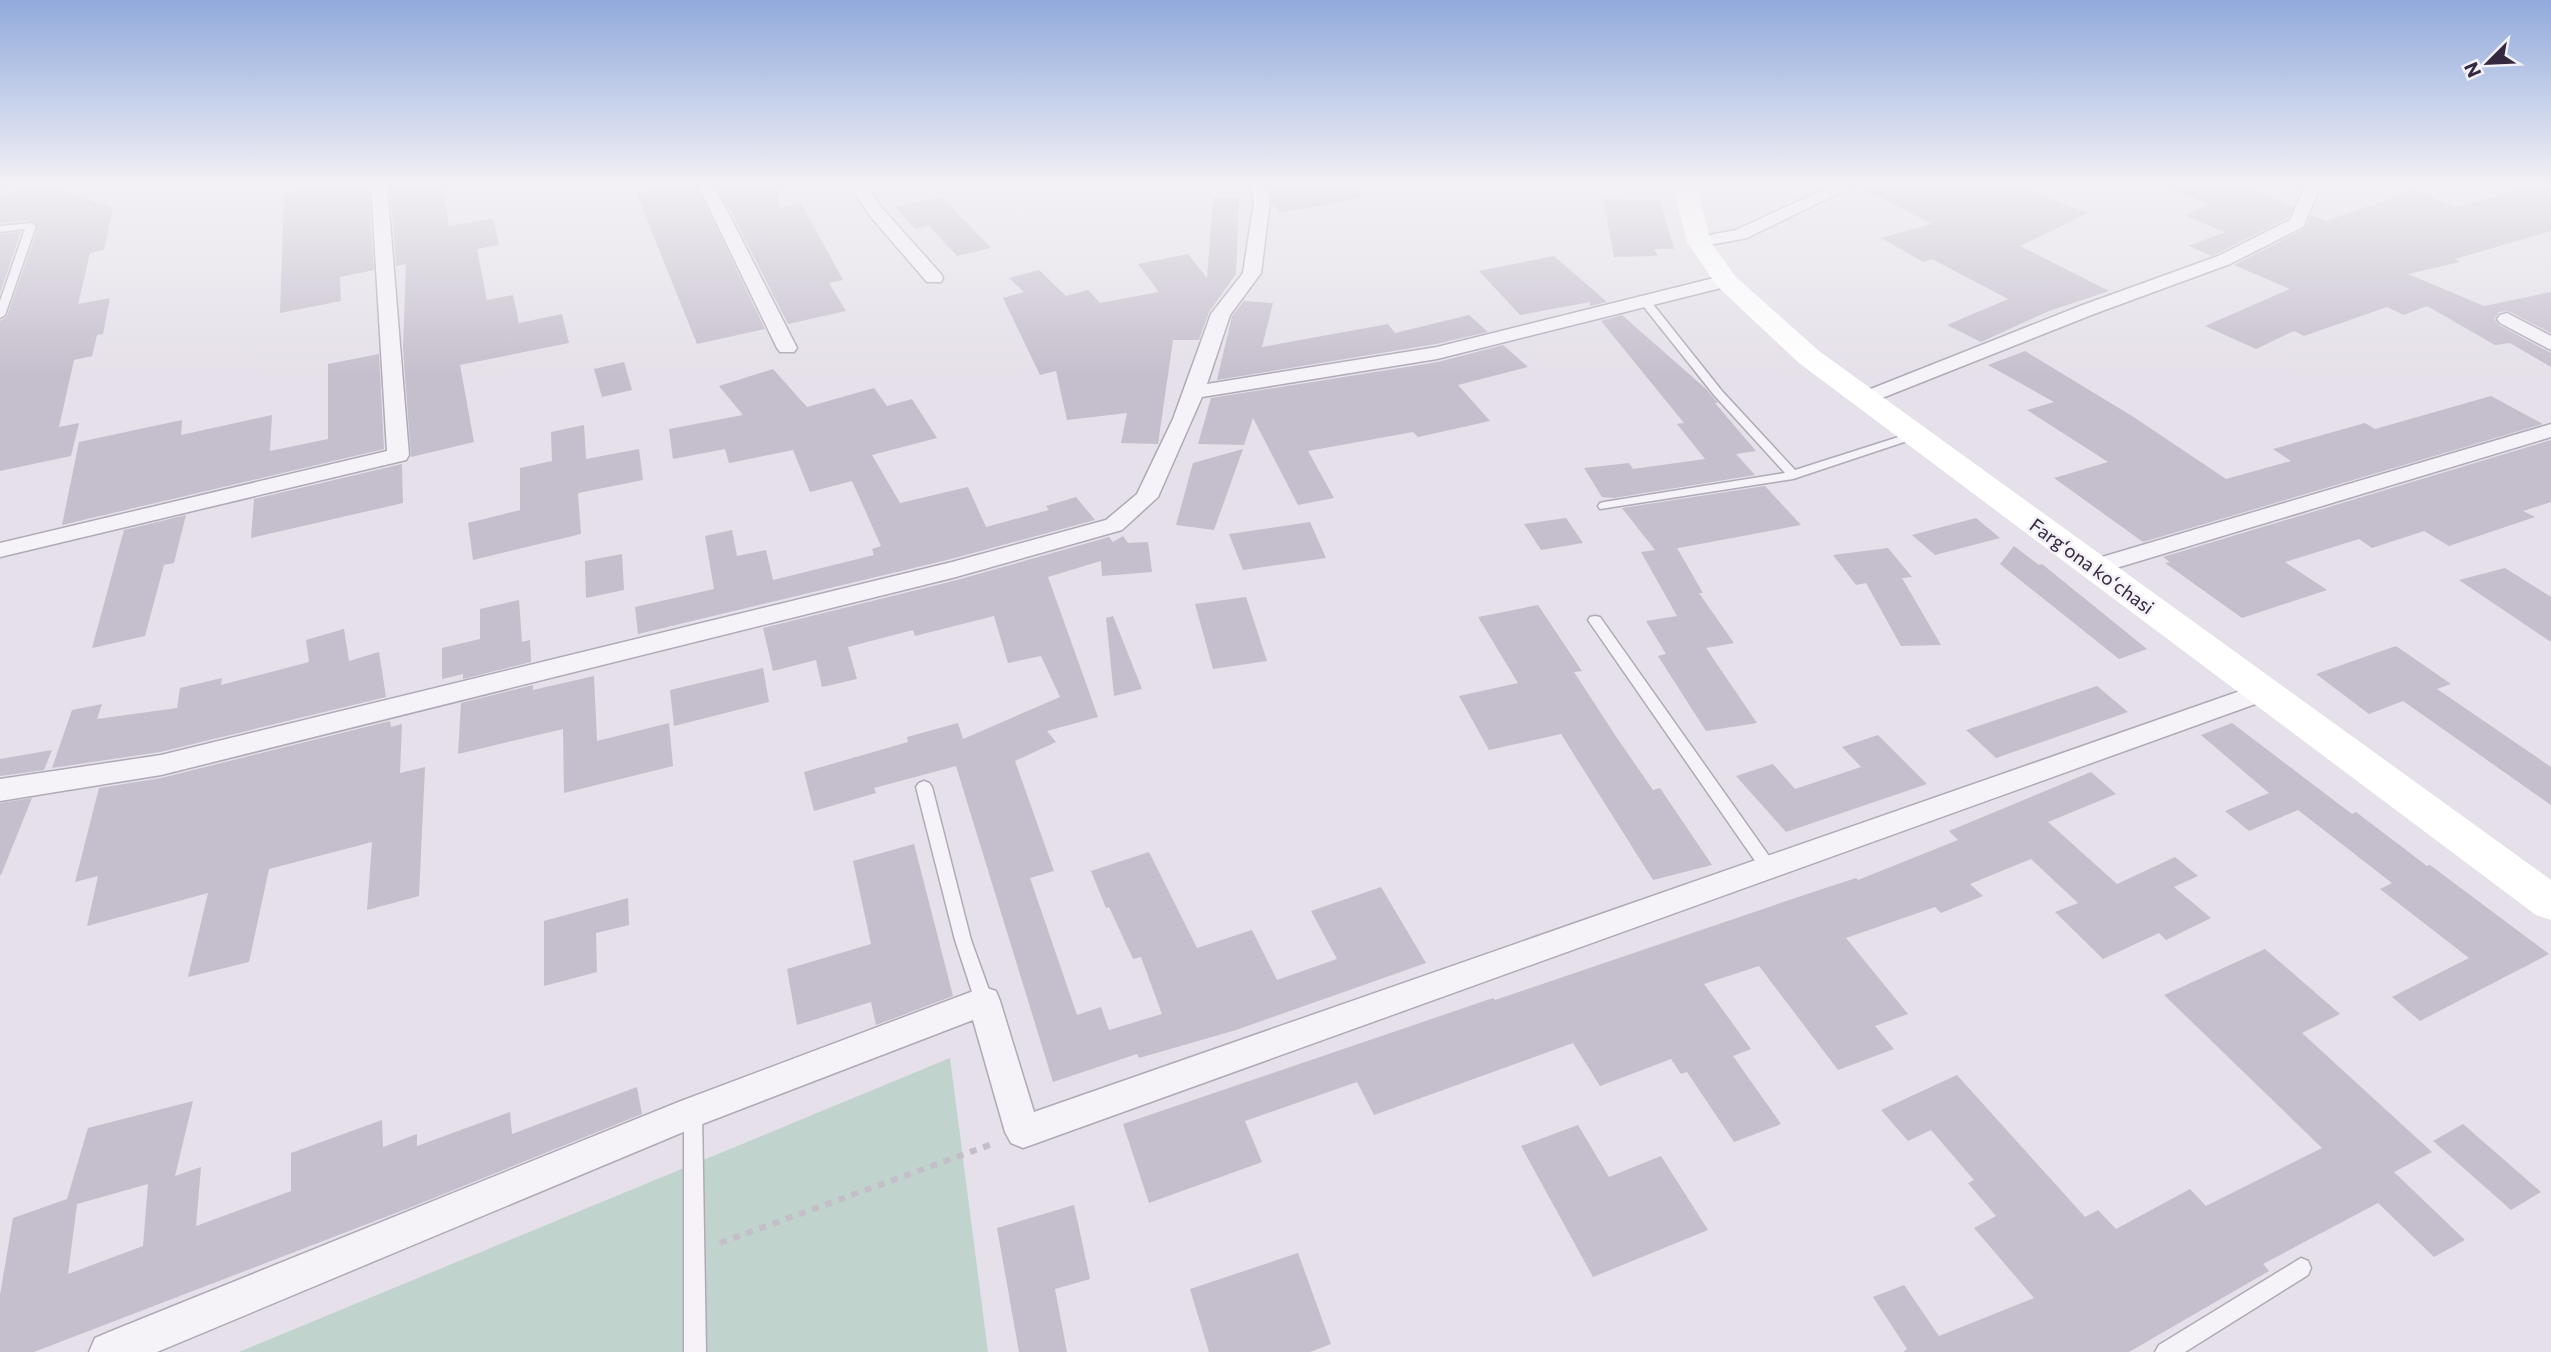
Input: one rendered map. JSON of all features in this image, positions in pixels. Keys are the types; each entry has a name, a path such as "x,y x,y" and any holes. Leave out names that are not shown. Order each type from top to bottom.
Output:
{"street":[{"path":"0,550 398,455 383,248"},
{"path":"737,248 787,348"},
{"path":"907,248 933,278"},
{"path":"0,790 161,765 956,569 1114,525 1147,497 1184,419 1221,314 1252,273 1255,248"},
{"name":"Fargʻona koʻchasi","path":"1703,248 1726,281 1808,357 2263,692 2543,888"},
{"path":"1865,398 2087,310 2224,260 2247,248"},
{"path":"1193,392 1437,353 1726,281"},
{"path":"2507,319 2551,344"},
{"path":"2094,567 2551,430"},
{"path":"109,1352 693,1112 984,1001 1023,1132 2263,692"}],"lane":[{"path":"0,315 23,248"},
{"path":"1644,300 1718,393 1793,475"},
{"path":"1604,506 1793,475 1915,435"},
{"path":"1595,620 1768,867"},
{"path":"923,787 963,940 984,1001"},
{"path":"693,1112 695,1352"},
{"path":"2166,1352 2301,1268"}],"path":[{"path":"710,1247 1023,1132"}],"shaded area":[{"path":"950,1058 988,1352 239,1352"}],"building":[{"path":"0,248 15,248 0,293"},
{"path":"31,248 104,248 90,253 78,304 110,298 103,334 97,335 92,356 74,360 59,427 79,423 71,456 0,471 0,321 7,316"},
{"path":"282,248 372,248 374,270 340,277 341,301 280,313"},
{"path":"395,248 482,248 477,249 487,300 513,295 519,323 562,314 569,343 460,365 474,442 411,457 403,348 406,264 396,266"},
{"path":"658,248 726,248 765,329 697,344"},
{"path":"749,248 826,248 843,280 829,283 846,311 788,324"},
{"path":"950,248 991,248 957,256"},
{"path":"1209,248 1237,248 1236,274 1209,312 1199,340 1173,340 1158,444 1121,443 1127,413 1067,420 1056,371 1040,375 1003,298 1024,292 1009,278 1039,270 1066,296 1088,290 1100,303 1159,292 1138,264 1188,254 1207,278"},
{"path":"1612,248 1674,249 1654,249 1658,256 1614,257"},
{"path":"1899,248 2024,248 2109,291 2049,311 1981,342 1947,325 2008,299 1932,259 1923,262"},
{"path":"2194,248 2228,248 2212,256"},
{"path":"2267,248 2492,248 2455,259 2460,262 2408,274 2484,306 2551,292 2551,333 2508,311 2499,312 2494,319 2499,325 2551,353 2551,367 2510,343 2495,345 2427,306 2404,315 2387,307 2304,336 2294,331 2256,349 2205,326 2290,289 2234,265"},
{"path":"1554,256 1607,302 1590,306 1590,302 1520,315 1479,271"},
{"path":"1244,301 1273,303 1262,347 1388,324 1395,333 1469,315 1488,332 1436,344 1217,380 1232,316"},
{"path":"1622,315 1706,389 1718,403 1715,403 1756,451 1736,454 1755,475 1614,498 1602,497 1584,468 1629,463 1633,469 1705,459 1677,424 1684,423 1601,321"},
{"path":"1503,345 1528,367 1458,385 1490,421 1418,437 1413,432 1308,451 1334,498 1298,505 1253,418 1244,445 1198,444 1211,398 1438,362"},
{"path":"2025,351 2132,416 2226,479 2291,461 2273,449 2365,423 2375,429 2491,396 2543,424 2143,542 2054,478 2108,462 2027,410 2054,402 1988,365"},
{"path":"379,354 384,449 62,525 79,442 182,420 181,435 272,415 270,451 328,439 328,364"},
{"path":"624,362 632,390 602,397 594,369"},
{"path":"773,369 807,407 874,388 887,406 912,399 937,438 872,455 900,503 968,487 986,527 1049,510 1046,506 1076,497 1095,520 951,559 638,634 635,607 714,589 705,536 732,530 737,556 766,550 773,580 874,555 872,549 881,546 852,481 810,492 793,450 729,463 725,449 673,459 669,429 743,415 719,386"},
{"path":"584,425 586,459 639,449 643,480 578,493 581,534 473,560 468,523 520,510 520,468 552,461 551,432"},
{"path":"2551,440 2551,502 2523,511 2535,517 2449,546 2424,531 2372,548 2359,539 2285,562 2327,590 2242,618 2165,563 2170,562 2163,557"},
{"path":"1243,449 1214,530 1176,525 1193,463"},
{"path":"402,464 403,503 251,538 254,499"},
{"path":"1765,486 1801,525 1677,548 1703,593 1699,593 1734,643 1706,648 1757,723 1706,731 1658,656 1666,654 1646,621 1677,616 1641,552 1655,550 1622,508"},
{"path":"186,515 174,563 164,565 145,636 92,648 124,530"},
{"path":"1566,518 1583,543 1541,550 1524,524"},
{"path":"1976,518 2000,538 1935,555 1912,535"},
{"path":"1310,522 1326,558 1243,570 1229,534"},
{"path":"1123,536 1128,543 1148,542 1152,572 1102,576 1101,561 1048,577 1098,717 1047,731 1056,742 1015,761 1054,871 1030,878 1077,1015 1101,1007 1109,1030 1162,1014 1141,957 1133,959 1109,907 1106,908 1091,871 1149,852 1197,948 1252,930 1277,980 1337,959 1311,911 1381,887 1426,963 1236,1030 1139,1058 1137,1054 1053,1082 956,766 874,788 876,793 814,811 804,772 908,742 907,737 958,723 963,739 1060,697 1041,656 1008,663 994,616 915,636 913,630 848,647 857,679 822,687 816,660 773,671 763,628 957,580 1109,537 1113,542"},
{"path":"2014,546 2039,565 2042,564 2147,649 2119,659 2000,564"},
{"path":"1888,548 1912,577 1902,578 1941,645 1901,646 1866,583 1856,585 1833,555"},
{"path":"622,554 624,590 586,598 585,561"},
{"path":"2505,568 2551,597 2551,642 2459,580"},
{"path":"1246,597 1267,661 1213,669 1195,604"},
{"path":"519,600 522,642 530,640 531,662 463,679 463,674 442,679 442,648 480,639 480,609"},
{"path":"1538,605 1582,671 1574,672 1617,738 1653,790 1660,788 1712,865 1653,880 1561,734 1489,750 1459,696 1518,683 1478,617"},
{"path":"1113,616 1142,689 1114,696 1106,618"},
{"path":"344,629 349,661 379,652 386,697 160,752 52,768 72,710 102,704 97,719 177,708 180,688 222,678 221,685 309,662 306,640"},
{"path":"2396,646 2451,684 2437,689 2551,767 2551,805 2403,701 2369,714 2316,674"},
{"path":"763,668 769,702 674,726 670,690"},
{"path":"594,676 597,741 669,723 673,766 564,793 563,729 458,754 461,703 533,685 533,690"},
{"path":"2097,686 2128,712 1996,758 1966,730"},
{"path":"390,721 391,727 402,724 400,773 425,767 419,896 367,910 372,842 269,869 249,962 188,977 208,893 87,926 98,876 75,882 99,788 161,778"},
{"path":"2232,723 2352,814 2356,812 2549,954 2420,1021 2392,997 2469,958 2380,889 2392,883 2298,810 2249,831 2225,811 2269,793 2201,735"},
{"path":"1878,735 1927,784 1786,832 1736,776 1773,764 1795,789 1861,767 1842,747"},
{"path":"52,750 44,770 0,776 0,759"},
{"path":"2091,772 2116,794 2048,822 2117,884 2175,857 2198,876 2174,887 2211,918 2166,940 2159,933 2103,959 2055,912 2078,903 2031,859 1970,884 1983,896 1941,913 1935,907 1846,938 1908,1014 1875,1026 1894,1049 1838,1070 1759,966 1704,984 1751,1049 1733,1056 1781,1124 1734,1142 1687,1072 1681,1074 1671,1059 1600,1086 1573,1043 1374,1115 1357,1082 1245,1121 1262,1162 1149,1203 1123,1124 1493,998 1495,1000 1856,878 1858,880 1958,840 1949,831"},
{"path":"32,798 1,875 0,875 0,803"},
{"path":"914,844 953,996 876,1025 871,1002 797,1025 787,969 871,944 853,861"},
{"path":"628,898 629,925 596,933 597,972 544,986 544,921"},
{"path":"2265,949 2340,1014 2302,1033 2432,1152 2394,1172 2465,1240 2434,1257 2378,1203 2263,1264 2269,1271 2129,1352 1903,1352 1907,1349 1873,1297 1904,1285 1939,1336 2034,1298 1974,1228 1996,1216 1968,1183 1974,1180 1931,1130 1908,1141 1881,1110 1957,1075 2085,1217 2098,1210 2116,1229 2190,1189 2206,1206 2322,1148 2164,995"},
{"path":"637,1087 642,1114 409,1208 34,1352 0,1352 0,1295 13,1218 67,1199 88,1128 193,1101 175,1176 201,1167 196,1226 291,1191 291,1153 382,1120 383,1147 417,1134 417,1146 510,1112 512,1134","holes":["148,1184 143,1246 68,1274 77,1204"]},
{"path":"2463,1124 2541,1192 2511,1210 2433,1141"},
{"path":"1578,1125 1609,1177 1661,1156 1708,1230 1593,1277 1521,1146"},
{"path":"1074,1205 1090,1279 1055,1289 1067,1352 1019,1352 997,1228"},
{"path":"1298,1253 1331,1344 1310,1352 1209,1352 1190,1289"}]}
